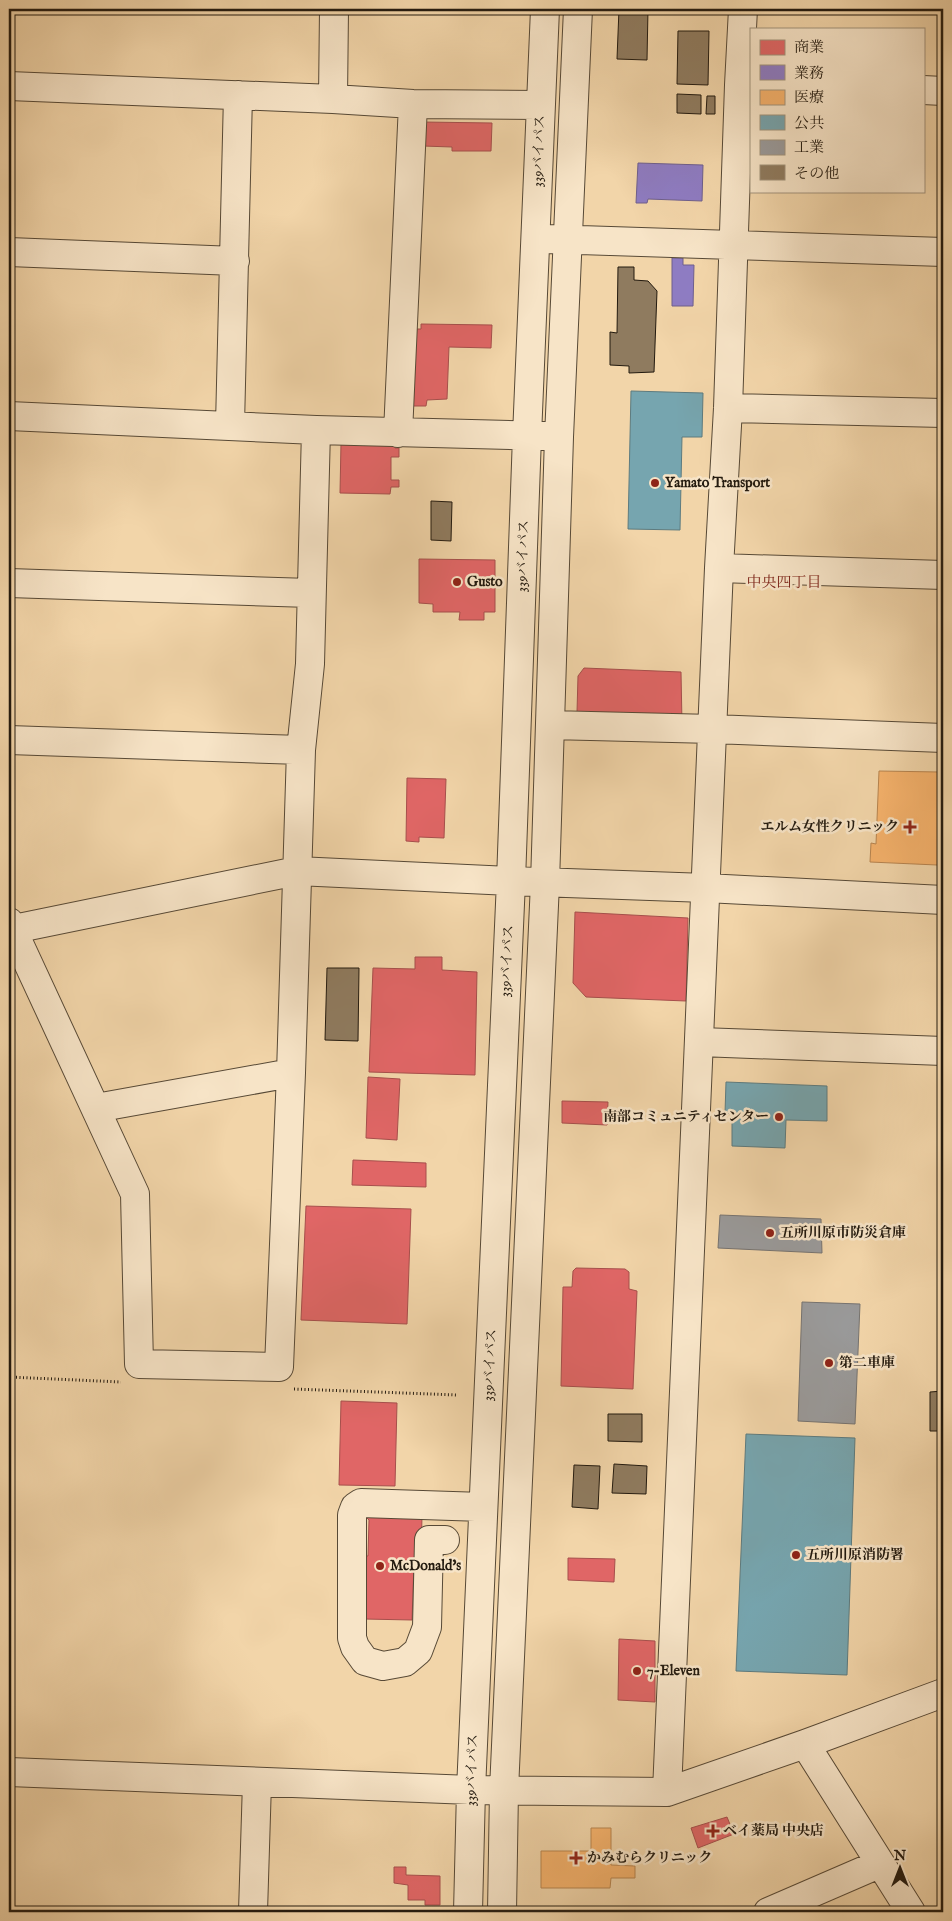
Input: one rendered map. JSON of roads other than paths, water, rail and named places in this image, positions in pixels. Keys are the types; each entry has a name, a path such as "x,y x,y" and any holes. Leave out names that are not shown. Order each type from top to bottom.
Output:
{"street":[{"path":"333,99 334,9"},
{"name":"339バイパス","path":"468,1912 471,1790 511,881 545,9"},
{"path":"502,1912 504,1790 545,882 559,437 578,9"},
{"path":"668,1792 719,568 728,408 734,245 745,85 743,9"},
{"path":"9,86 413,104 541,105"},
{"path":"924,90 943,91"},
{"path":"230,425 238,95"},
{"path":"398,433 413,104"},
{"path":"536,240 568,239 943,252"},
{"path":"9,252 235,261"},
{"path":"728,408 943,413"},
{"path":"9,416 316,430 559,437"},
{"path":"316,430 310,593 310,664 301,750 297,871 292,1073 278,1367 140,1364 135,1194 10,927 297,871 943,900"},
{"path":"719,568 943,575"},
{"path":"9,583 310,593"},
{"path":"550,726 713,729 943,738"},
{"path":"9,740 301,750"},
{"path":"700,1042 943,1051"},
{"path":"96,1108 292,1073"},
{"path":"445,1540 429,1540 427,1627 418,1651 405,1662 384,1666 365,1661 354,1647 352,1638 352,1515 356,1506 361,1503 484,1507"},
{"path":"9,1772 471,1790 668,1792 943,1693"},
{"path":"805,1744 911,1912"},
{"path":"253,1912 257,1782"},
{"path":"768,1912 879,1864"}],"place":[{"name":"Yamato Transport","path":"655,483"},
{"name":"Gusto","path":"457,582"},
{"name":"エルム女性クリニック","path":"910,827"},
{"name":"南部コミュニティセンター","path":"779,1117"},
{"name":"五所川原市防災倉庫","path":"770,1233"},
{"name":"第二車庫","path":"829,1363"},
{"name":"五所川原消防署","path":"796,1555"},
{"name":"McDonald's","path":"380,1566"},
{"name":"7-Eleven","path":"637,1671"},
{"name":"ベイ薬局 中央店","path":"713,1831"},
{"name":"かみむらクリニック","path":"576,1858"}],"district":[{"name":"中央四丁目","path":"784,582"}]}
